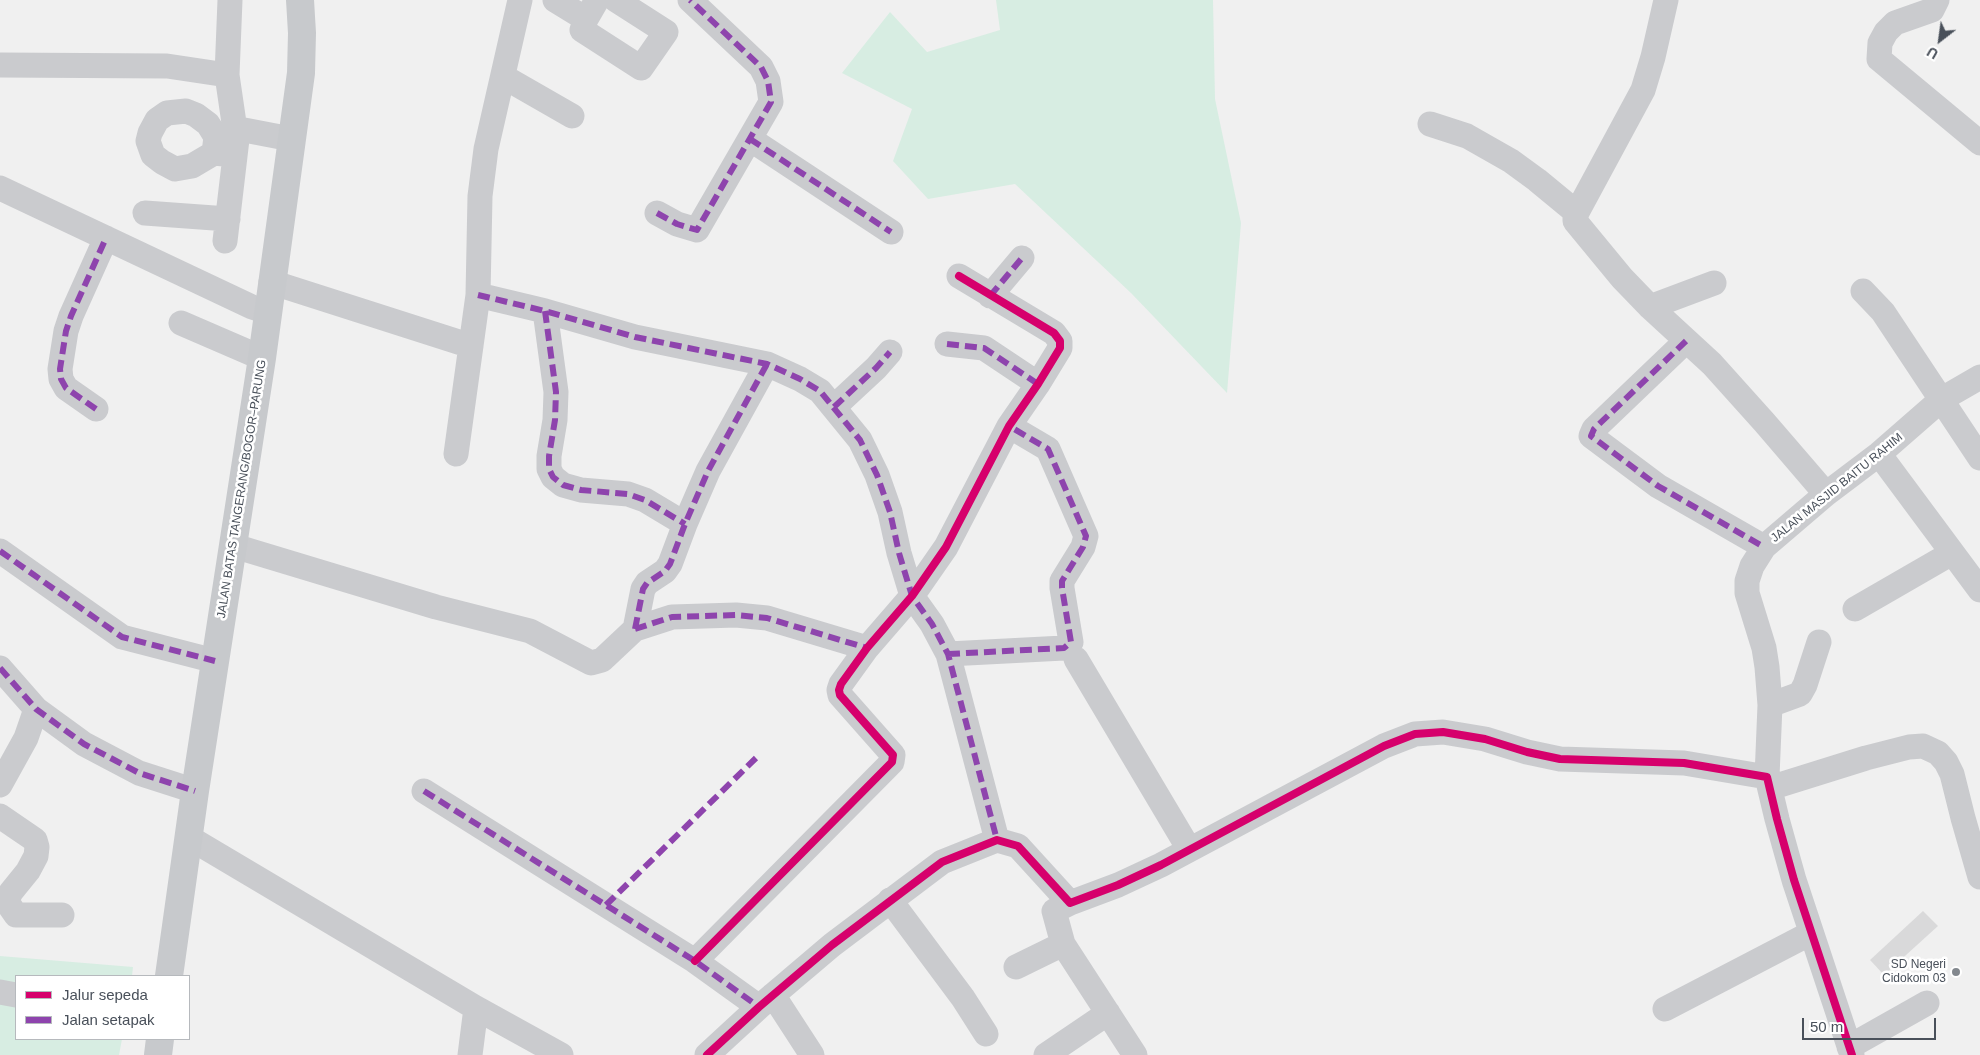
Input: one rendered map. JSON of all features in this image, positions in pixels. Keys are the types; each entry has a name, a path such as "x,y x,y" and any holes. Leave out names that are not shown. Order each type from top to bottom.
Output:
{"main road":[{"name":"JALAN BATAS TANGERANG/BOGOR–PARUNG","path":"169,975 194,790 234,546 262,358 301,73 302,33 300,0"},
{"path":"158,1055 160,1040"}],"street":[{"path":"230,0 227,75 234,123 239,129 291,139"},
{"path":"456,454 478,295 480,196 486,149 504,77 520,0"},
{"path":"555,0 594,5 581,28 582,31 642,68 666,32 616,0"},
{"path":"657,213 676,224 697,230 771,102 768,81 762,67 690,0"},
{"path":"1666,0 1653,57 1642,90 1575,221 1622,278 1650,307 1712,364 1766,423 1826,494"},
{"path":"1937,0 1932,10 1895,23 1886,32 1880,43 1879,59 1980,144"},
{"path":"0,65 167,66 227,75"},
{"path":"504,77 572,116"},
{"path":"1430,124 1467,136 1511,161 1577,214"},
{"path":"145,212 226,230 224,154 239,129"},
{"path":"750,139 891,232"},
{"path":"0,188 252,307 267,312"},
{"path":"96,409 66,388 61,379 60,369 66,331 71,316 106,238"},
{"path":"990,296 1022,258"},
{"path":"695,961 892,762 894,758 892,755 840,695 841,684 867,648 912,596 946,547 1009,426 1060,348 1060,341 1054,333 959,276"},
{"path":"271,282 471,346"},
{"path":"1650,307 1714,283"},
{"path":"1862,291 1883,312 1980,458"},
{"path":"478,295 545,311 635,337 767,364 820,392 860,440 877,475 890,512 899,553 912,596 932,624 948,654 997,840"},
{"path":"545,311 556,392 555,420 549,456 549,469 553,478 562,485 572,488 628,494 645,500 685,524"},
{"path":"181,323 262,358"},
{"path":"1686,341 1594,429 1591,436 1658,486 1764,548"},
{"path":"947,344 984,348 1038,384"},
{"path":"834,408 890,352"},
{"path":"635,629 643,589 670,564 708,471 767,364"},
{"name":"JALAN MASJID BAITU RAHIM","path":"1850,1051 1811,933 1777,819 1769,783 1770,705 1764,648 1748,594 1747,581 1752,566 1764,548 1826,494 1879,454 1942,400 1980,377"},
{"path":"948,654 1064,648 1071,642 1062,581 1084,547 1086,536 1048,448 1009,426"},
{"path":"1879,454 1980,590"},
{"path":"234,546 436,607 530,631 591,664 602,660 635,629 672,616 736,615 766,618 867,648"},
{"path":"0,551 122,638 215,661"},
{"path":"1855,609 1952,554"},
{"path":"1770,705 1800,694 1806,685 1819,642"},
{"path":"1076,659 1189,849"},
{"path":"0,668 36,709 84,744 139,773 194,790"},
{"path":"0,785 26,738 36,709"},
{"path":"1134,1055 1063,944 1054,911 1160,865 1384,746 1415,734 1443,732 1485,739 1527,752 1560,759 1684,763 1769,783 1909,747 1923,746 1938,753 1946,762 1952,774 1980,877"},
{"path":"424,791 695,961 766,1001 812,1055"},
{"path":"0,816 35,840 37,847 36,856 28,871 11,892 8,900 9,905 16,915 62,915"},
{"path":"188,837 476,1008 561,1055"},
{"path":"707,1055 766,1001 832,945 942,862 997,840 1018,846 1023,849 1070,903"},
{"path":"890,900 963,998 986,1034"},
{"path":"1665,1010 1811,933"},
{"path":"1016,967 1063,944"},
{"path":"0,992 15,995"},
{"path":"1850,1051 1927,1003"},
{"path":"470,1055 476,1008"},
{"path":"1046,1055 1108,1012"}],"green space":[{"path":"996,0 1213,0 1215,99 1241,223 1227,393 1131,293 1015,184 928,199 893,161 912,109 842,73 890,12 927,52 1000,30"},
{"path":"0,956 133,967 132,975 15,975 15,1040 122,1040 119,1055 0,1055"}],"building":[{"path":"1923,911 1938,926 1884,975 1870,960"}],"marked path":[{"path":"657,213 677,224 697,230 771,102 768,81 761,67 690,0"},
{"path":"750,139 891,232"},
{"path":"96,409 66,388 61,379 60,369 66,331 71,316 106,238"},
{"path":"990,296 1022,258"},
{"path":"478,295 545,311 635,337 767,364 800,379 820,391 860,440 877,475 890,512 899,553 912,596 932,624 948,654 997,840"},
{"path":"545,311 556,392 555,420 549,456 549,469 553,477 563,485 581,490 628,494 645,500 685,524"},
{"path":"1686,341 1594,429 1591,436 1658,486 1764,547"},
{"path":"947,344 984,348 1038,384"},
{"path":"834,407 876,368 890,352"},
{"path":"635,629 643,589 647,583 665,571 670,564 708,471 767,364"},
{"path":"948,654 1064,648 1071,642 1062,581 1083,547 1086,536 1048,449 1009,426"},
{"path":"0,551 122,637 215,661"},
{"path":"635,629 672,617 736,615 767,618 867,648"},
{"path":"0,668 36,709 84,744 139,773 195,791"},
{"path":"606,905 758,756"},
{"path":"424,791 695,961 759,1007"}],"cycle path":[{"path":"695,961 892,762 893,755 840,695 841,684 867,648 912,596 946,547 1009,426 1060,348 1060,341 1054,333 959,276"},
{"path":"707,1055 759,1007 832,945 942,862 997,840 1018,846 1070,903 1118,885 1161,865 1384,746 1415,734 1443,732 1485,739 1527,752 1560,759 1684,763 1767,777 1794,880 1852,1055"}],"place":[{"name":"SD Negeri Cidokom 03","path":"1956,972"}]}
